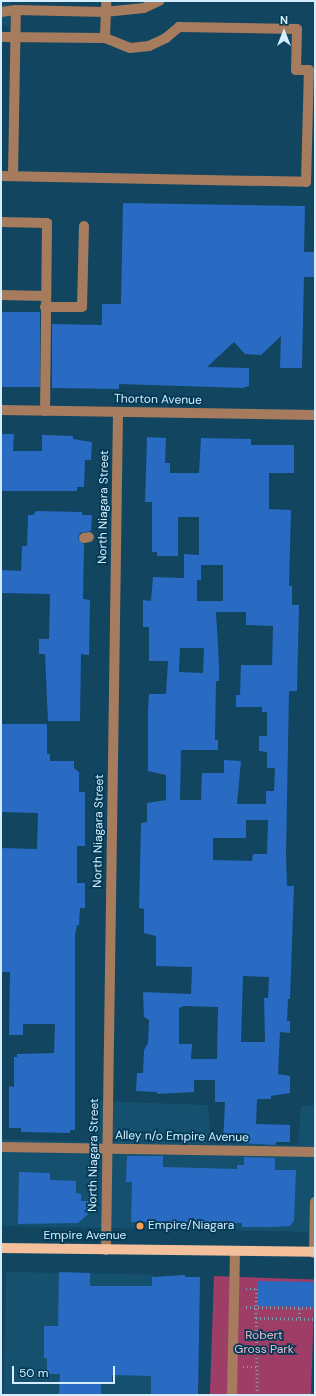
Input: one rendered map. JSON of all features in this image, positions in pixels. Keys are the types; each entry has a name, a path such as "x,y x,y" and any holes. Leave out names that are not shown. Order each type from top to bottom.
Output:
{"main road":[{"name":"Empire Avenue","path":"1,1248 314,1253"}],"street":[{"path":"105,38 106,1"},
{"path":"1,12 16,10 105,12 144,8 160,1"},
{"path":"14,176 16,10"},
{"path":"1,37 105,38 130,48 149,46 166,38 179,27 297,29 296,70 309,70 306,182 1,176"},
{"path":"1,222 47,223 45,411"},
{"path":"46,306 82,307 84,226"},
{"path":"1,295 46,296"},
{"name":"Thorton Avenue","path":"1,410 315,415"},
{"name":"North Niagara Street","path":"106,1250 118,412"},
{"name":"Alley n/o Empire Avenue","path":"1,1147 315,1152"},
{"path":"314,1253 315,1202"},
{"path":"232,1395 235,1251"}],"path":[{"path":"234,1288 257,1289 257,1395"},
{"path":"234,1307 315,1308"},
{"path":"299,1308 299,1318"},
{"path":"256,1318 315,1319"}],"shaded area":[{"path":"1,1 10,1 10,26 1,26"},
{"path":"97,1101 208,1105 211,1143 298,1145 301,1106 315,1106 315,1232 1,1226 1,1139 95,1142"},
{"path":"6,1272 154,1275 152,1395 4,1395"}],"green space":[{"name":"Robert Gross Park","path":"214,1276 315,1280 311,1395 210,1395"}],"building":[{"path":"123,203 305,206 304,252 314,252 314,277 304,277 302,368 280,368 281,336 261,355 245,354 234,342 207,367 249,368 249,386 243,388 119,384 119,389 52,388 52,324 102,325 102,304 121,304"},
{"path":"1,312 40,312 40,387 1,387"},
{"path":"1,434 14,434 13,451 42,451 42,435 73,436 73,439 92,442 91,460 85,460 84,487 77,487 77,491 1,491"},
{"path":"147,437 166,438 165,463 170,463 170,473 199,473 201,438 251,439 251,445 294,445 294,473 269,473 269,509 291,510 289,586 292,586 292,605 299,605 297,691 289,691 286,854 287,886 294,886 290,999 288,999 287,1021 290,1021 290,1033 280,1032 278,1074 290,1076 290,1093 271,1096 271,1099 257,1099 256,1124 290,1125 290,1142 276,1142 275,1145 223,1142 225,1102 215,1102 215,1080 194,1080 194,1092 157,1094 157,1092 136,1091 137,1073 143,1073 144,1050 148,1043 149,1020 144,1017 143,992 191,994 192,967 156,966 156,936 144,933 144,909 139,908 141,823 147,822 147,803 166,800 166,775 148,771 149,694 166,694 168,661 149,661 149,627 143,627 143,600 151,601 153,577 184,578 184,554 199,555 199,517 178,517 178,556 157,556 157,552 152,552 152,502 145,502","holes":["201,565 223,565 223,601 197,601 197,580 201,580","216,612 246,612 246,625 273,626 272,665 241,665 240,695 236,695 236,707 262,707 262,712 267,712 267,736 259,736 259,751 267,752 267,768 275,768 274,791 266,791 266,804 237,804 241,761 224,760 224,773 202,773 201,800 180,800 181,750 218,750 218,740 215,740 216,681 219,681","180,648 204,648 203,673 179,672","246,820 268,820 267,854 253,854 252,861 213,860 213,838 246,838","243,976 269,977 268,998 264,998 265,1042 241,1042","184,1006 218,1007 217,1059 191,1059 192,1044 179,1044 179,1008"]},
{"path":"36,511 82,512 82,515 92,515 91,531 80,533 78,539 84,544 83,599 90,600 89,655 81,654 80,721 48,721 45,654 39,654 39,639 49,639 50,594 1,593 1,570 21,571 22,546 27,546 28,515 33,515"},
{"path":"1,724 47,724 47,754 50,754 50,761 74,761 74,768 79,772 79,792 85,792 85,846 77,846 77,883 85,883 85,908 80,908 79,925 77,925 75,935 75,1130 70,1130 70,1133 21,1132 21,1128 9,1128 9,1086 14,1087 14,1057 17,1057 17,1054 54,1053 55,1024 23,1024 23,1035 9,1035 10,972 1,972 1,848 37,849 38,813 1,812"},
{"path":"127,1156 163,1156 163,1167 237,1169 237,1165 244,1165 244,1157 275,1158 275,1170 296,1170 294,1221 290,1226 274,1227 242,1227 242,1223 131,1222 132,1182 126,1182"},
{"path":"19,1172 50,1173 50,1180 76,1181 76,1193 81,1194 81,1201 88,1201 88,1214 78,1223 18,1224"},
{"path":"59,1272 90,1273 90,1286 152,1286 152,1277 185,1275 185,1277 200,1277 198,1395 151,1395 151,1376 112,1375 112,1382 101,1382 101,1395 59,1395 60,1374 47,1374 47,1358 44,1358 44,1326 58,1326"},
{"path":"258,1281 315,1282 315,1307 258,1306"}],"place":[{"name":"Empire/Niagara","path":"140,1226"}]}
